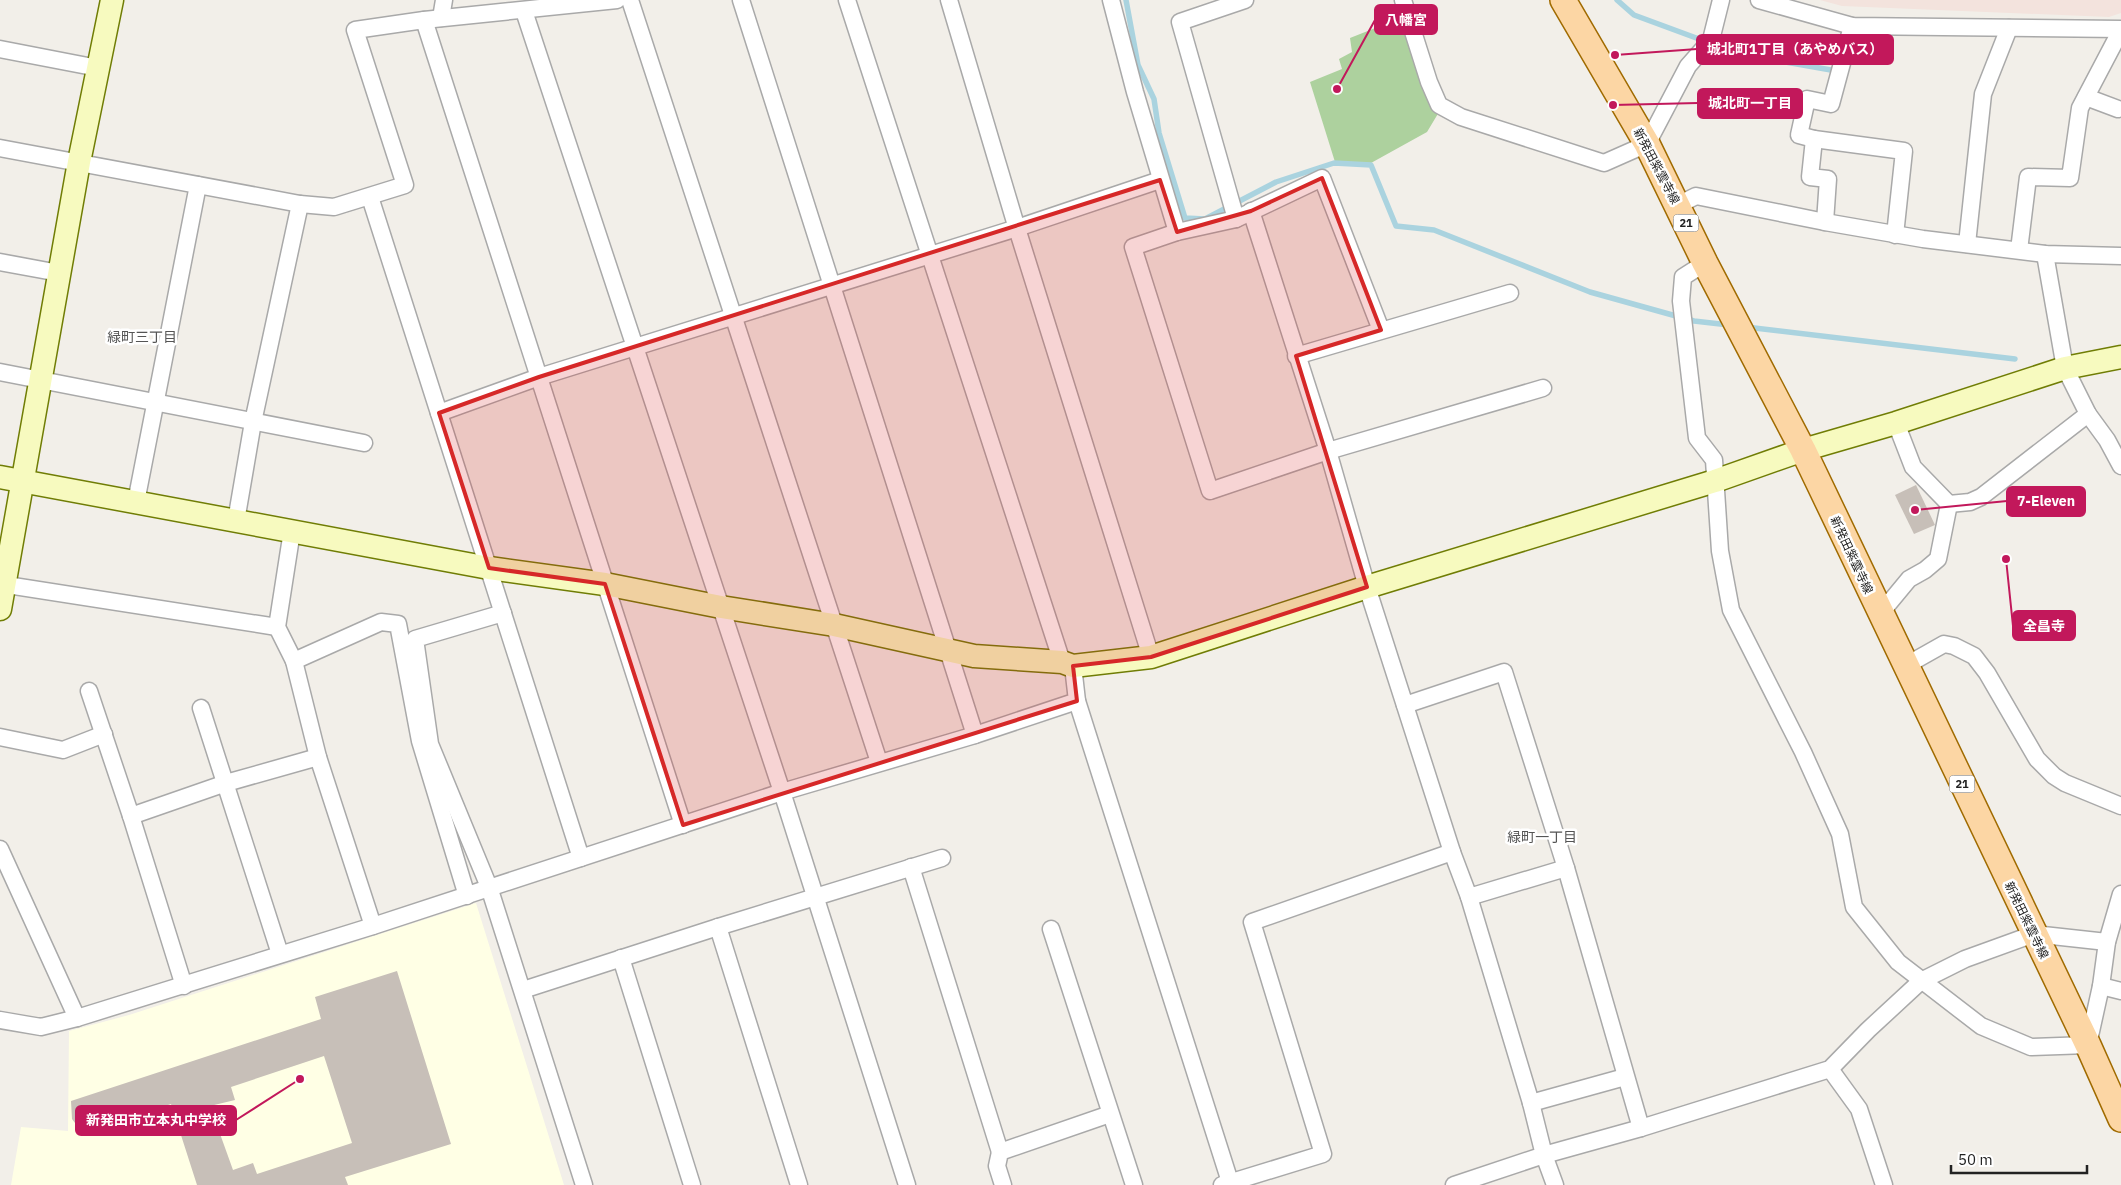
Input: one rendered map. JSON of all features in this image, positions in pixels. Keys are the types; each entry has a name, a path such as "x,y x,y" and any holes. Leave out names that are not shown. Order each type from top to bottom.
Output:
{"main road":[{"name":"新発田紫雲寺線","path":"1563,0 1647,144 1705,263 1802,450 2088,1045 2121,1119"}],"street":[{"path":"0,609 2,584 23,481 78,162 112,0"},
{"path":"441,18 444,0"},
{"path":"0,148 300,204 334,207 405,185 355,30 441,18 617,0"},
{"path":"630,0 879,762"},
{"path":"741,0 975,735"},
{"path":"847,0 930,255 1068,664 1077,701 1228,1184 1323,1154 1252,922 1452,852"},
{"path":"949,0 1017,228 1151,657"},
{"path":"1111,0 1160,180 1177,232"},
{"path":"1245,0 1180,22 1244,215 1296,356 1328,451 1367,588 1452,852 1469,897 1531,1103 1544,1155 1555,1185"},
{"path":"1403,0 1423,64 1440,105 1461,117 1604,163 1647,144 1688,66 1711,40 1721,0"},
{"path":"1759,0 1852,26 2121,30 2080,108 2070,178 2028,177 2019,250"},
{"path":"524,11 782,792 907,1185"},
{"path":"424,20 683,825"},
{"path":"1852,26 1831,104 1807,99 1799,135 1814,139 1904,151 1895,234"},
{"path":"1967,244 1983,94 2009,28"},
{"path":"0,49 98,68"},
{"path":"2086,97 2118,109"},
{"path":"1814,139 1810,176 1828,179 1826,222"},
{"path":"1381,330 1322,178 1244,215 1177,232 1133,247 1210,491 1328,451 1543,388"},
{"path":"439,413 539,377 1017,228 1160,180"},
{"path":"136,502 198,185"},
{"path":"1678,205 1696,196 1895,234 2045,254 2121,256"},
{"path":"370,197 581,858"},
{"path":"236,521 253,422 300,204"},
{"path":"2045,254 2065,368 2088,414 2114,437 2121,466"},
{"path":"0,262 59,273"},
{"path":"1705,263 1683,277 1681,302 1697,438 1714,460 1720,551 1731,610 1803,752 1840,834 1854,907 1898,962 1981,1026 2030,1047 2088,1045 2101,986 2107,942 2121,894"},
{"path":"1296,356 1510,293"},
{"path":"0,477 489,568 605,584 721,607 834,625 974,656 1068,664 1151,657 1367,588 1715,481 1802,450 1896,424 2065,368 2121,358"},
{"path":"0,372 364,443"},
{"path":"1949,504 1970,502 1981,497 2088,414"},
{"path":"1896,424 1913,467 1949,504"},
{"path":"1880,614 1909,579 1925,570 1938,559 1949,504"},
{"path":"292,531 277,627 294,661 318,757 373,926"},
{"path":"2,584 277,627"},
{"path":"503,614 415,639 430,744 490,887 584,1185"},
{"path":"294,661 381,622 398,624 420,741 467,896"},
{"path":"1905,666 1944,644 1954,646 1974,656 1987,673 2037,759 2054,776 2065,783 2121,806"},
{"path":"1405,705 1504,672 1566,868 1641,1128"},
{"path":"89,692 131,816 184,986"},
{"path":"0,1020 41,1027 77,1018 467,896 782,792 975,735 1077,701"},
{"path":"201,708 280,954"},
{"path":"0,737 62,750 104,734"},
{"path":"131,816 226,783 318,757"},
{"path":"0,849 77,1018"},
{"path":"523,990 942,858"},
{"path":"911,867 1000,1152 997,1166 1003,1185"},
{"path":"1469,897 1566,868"},
{"path":"718,927 799,1185"},
{"path":"1051,929 1134,1185"},
{"path":"1454,1185 1544,1155 1641,1128 1830,1069 1868,1030 1921,981 1965,959 2034,934 2107,942"},
{"path":"621,958 692,1185"},
{"path":"2101,986 2121,991"},
{"path":"1830,1069 1859,1109 1884,1185"},
{"path":"1531,1103 1625,1076"},
{"path":"1000,1152 1110,1114"}],"highlighted area":[{"path":"1322,178 1381,330 1296,356 1367,587 1151,657 1073,666 1077,701 683,825 605,584 489,568 439,413 539,377 1160,180 1177,232 1251,211"}],"shaded area":[{"path":"1820,0 2121,0 2121,13 2109,17 1842,6"},
{"path":"476,903 564,1185 11,1185 21,1127 68,1131 69,1031 129,1015"}],"green space":[{"path":"1408,15 1439,112 1427,132 1371,163 1335,162 1310,82 1342,69 1339,59 1352,52 1350,38"}],"building":[{"path":"1916,485 1935,525 1914,534 1895,495"},
{"path":"397,971 451,1144 345,1177 348,1185 197,1185 171,1104 130,1118 81,1131 72,1119 71,1101 321,1019 315,997","holes":["324,1056 352,1143 257,1174 253,1163 233,1170 210,1106 235,1100 231,1087"]}],"waterway":[{"path":"1126,0 1138,65 1154,99 1159,133 1185,218 1205,219 1276,182 1334,163 1371,165 1396,226 1434,230 1590,292 1694,321 1729,325"},
{"path":"1617,0 1634,15 1699,39 1763,58 1831,70"},
{"path":"1746,327 2015,359"}],"place":[{"name":"城北町1丁目（あやめバス）","path":"1615,55"},
{"name":"八幡宮","path":"1337,89"},
{"name":"城北町一丁目","path":"1613,105"},
{"name":"7-Eleven","path":"1915,510"},
{"name":"全昌寺","path":"2006,559"},
{"name":"新発田市立本丸中学校","path":"300,1079"}],"district":[{"name":"緑町三丁目","path":"142,337"},
{"name":"緑町一丁目","path":"1542,837"}]}
